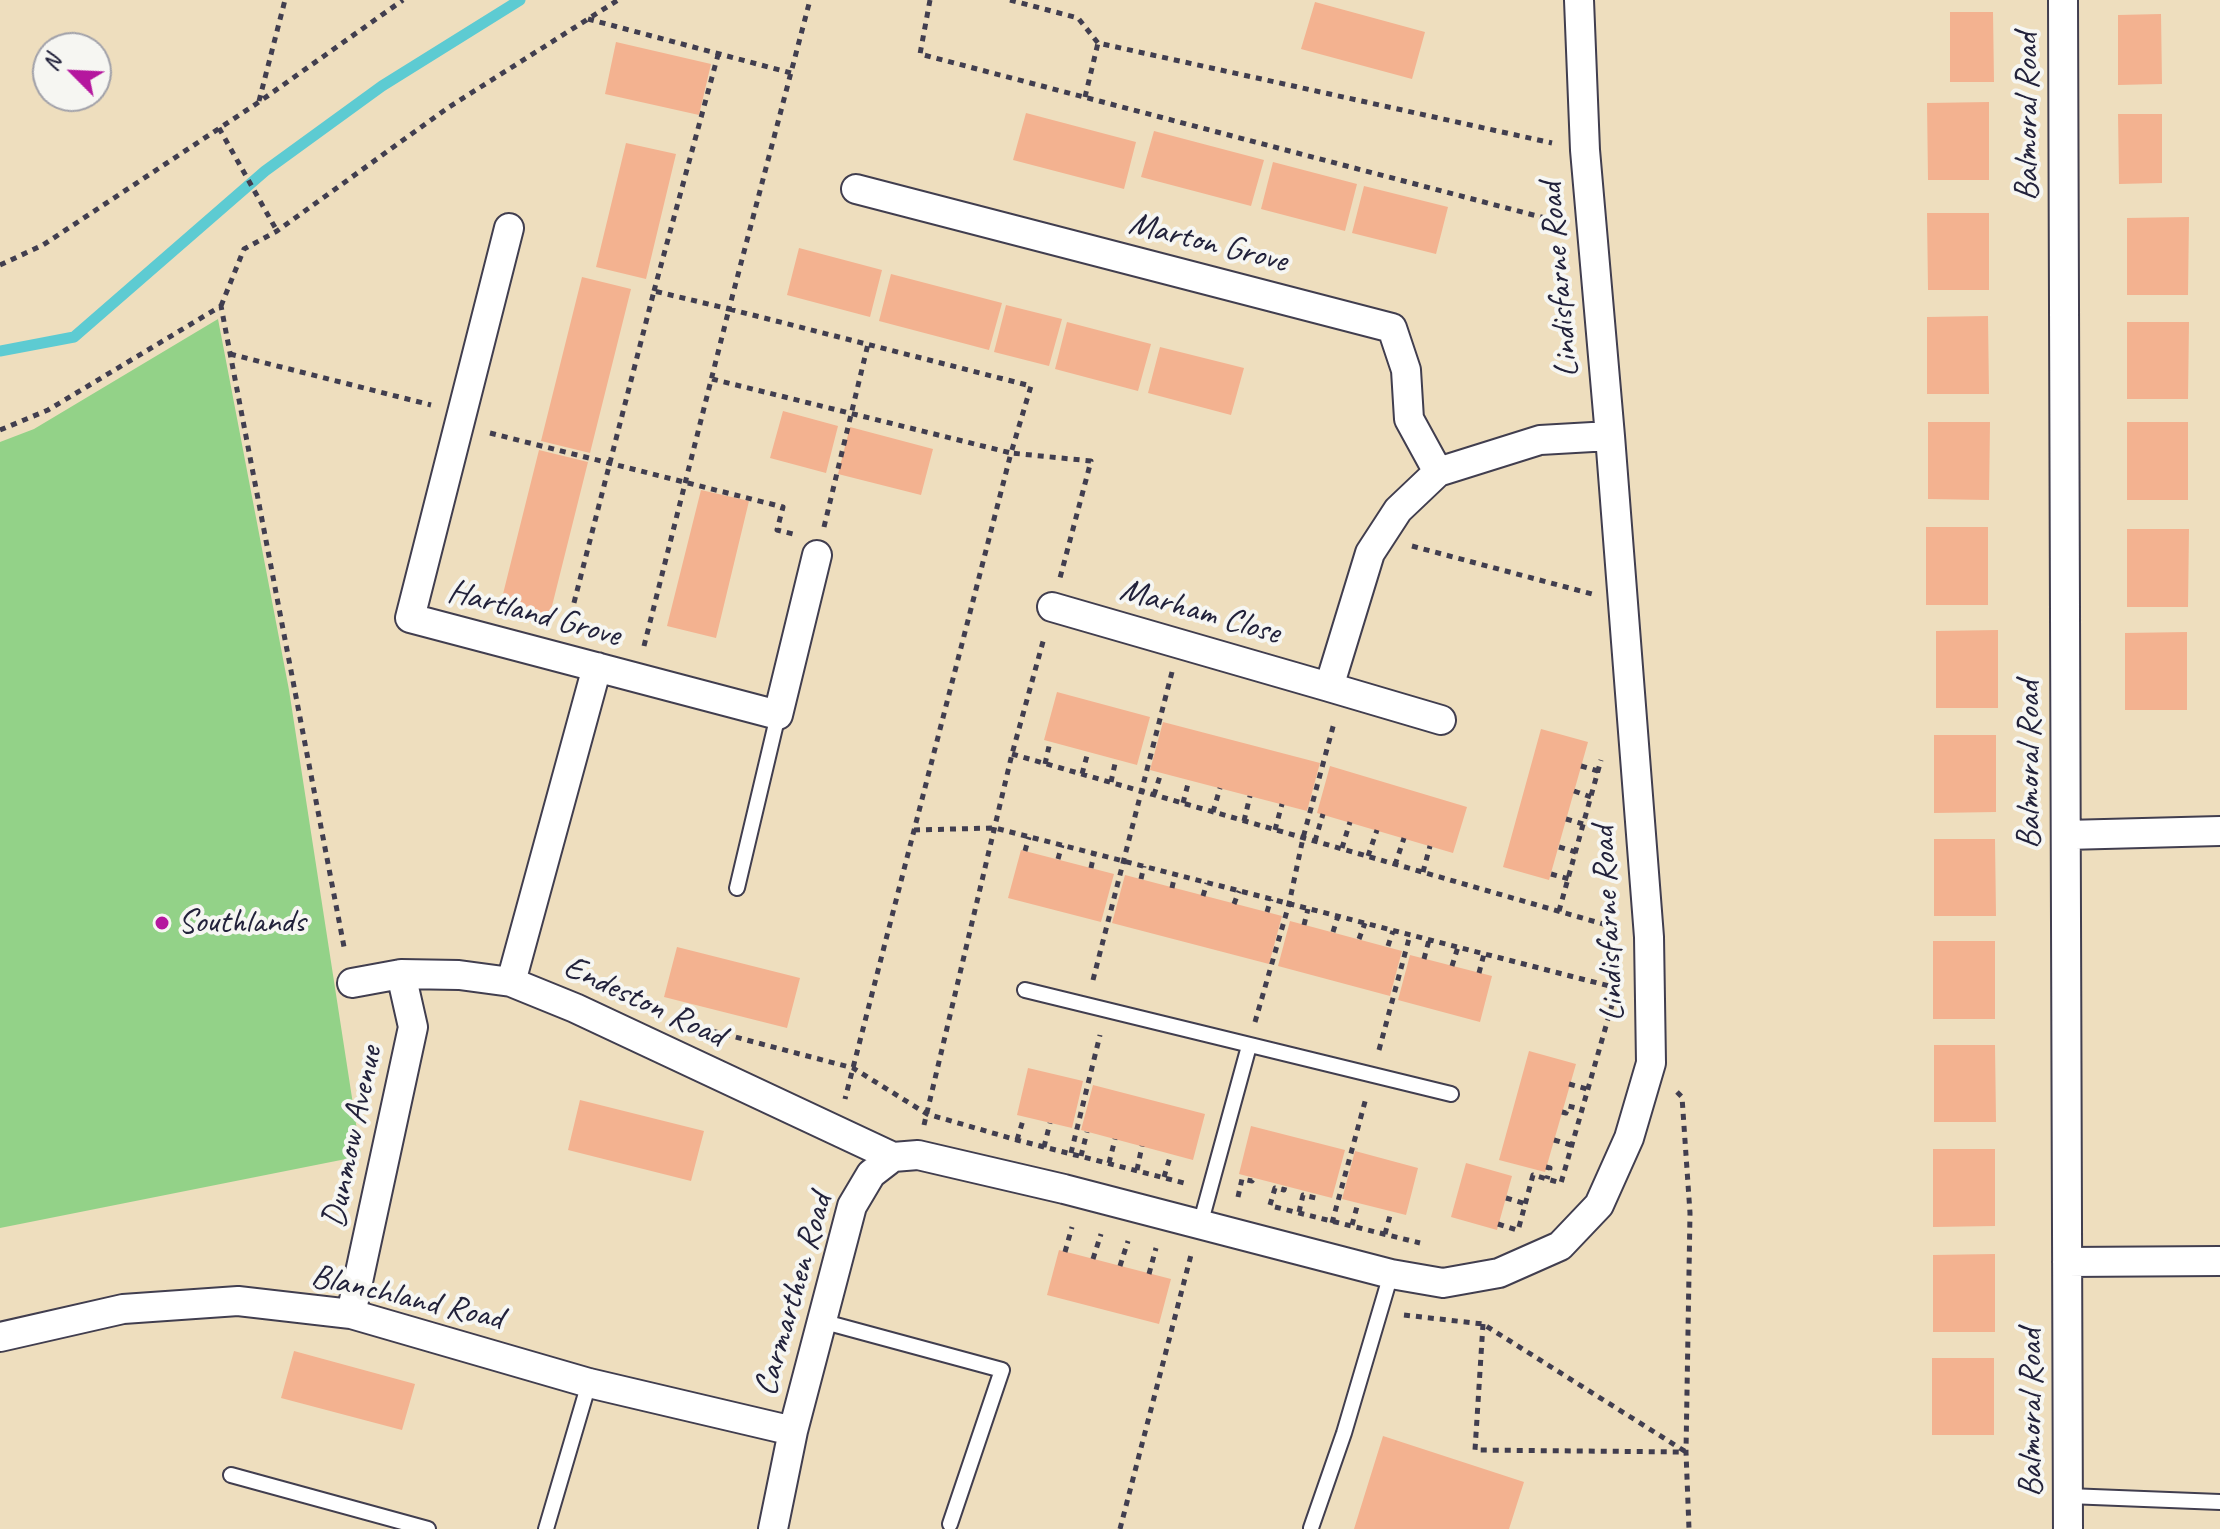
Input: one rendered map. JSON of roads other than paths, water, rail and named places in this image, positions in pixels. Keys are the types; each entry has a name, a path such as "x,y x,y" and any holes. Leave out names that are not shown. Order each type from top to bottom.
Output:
{"street":[{"name":"Lindisfarne Road","path":"906,1156 1064,1189 1391,1274 1443,1283 1499,1273 1560,1246 1599,1205 1629,1138 1651,1063 1649,937 1585,150 1579,0"},
{"name":"Balmoral Road","path":"2063,0 2068,1529"},
{"name":"Marton Grove","path":"856,189 1392,328 1406,370 1409,419 1438,472"},
{"name":"Hartland Grove","path":"509,228 410,618 778,715"},
{"path":"1336,689 1370,553 1398,510 1438,472 1540,440 1610,436"},
{"path":"778,715 819,547"},
{"name":"Marham Close","path":"1052,607 1441,720"},
{"path":"511,982 597,667"},
{"path":"2066,835 2220,831"},
{"name":"Endeston Road","path":"352,983 401,974 459,975 511,982 575,1008 836,1131 906,1156"},
{"name":"Dunmow Avenue","path":"351,1314 413,1027 401,974"},
{"name":"Carmarthen Road","path":"773,1529 793,1431 852,1206 871,1174 906,1156"},
{"path":"2067,1262 2220,1261"},
{"name":"Blanchland Road","path":"0,1337 123,1309 238,1301 351,1314 589,1383 793,1431"}],"lane":[{"path":"737,888 778,715"},
{"path":"1025,990 1451,1094"},
{"path":"1200,1225 1249,1046"},
{"path":"1311,1528 1344,1433 1391,1274"},
{"path":"821,1321 1002,1370 950,1524"},
{"path":"546,1529 589,1383"},
{"path":"231,1475 428,1529"},
{"path":"2068,1496 2220,1502"}],"waterway":[{"path":"0,351 74,337 265,171 382,86 520,0"}],"place":[{"name":"Southlands","path":"162,923"}]}
